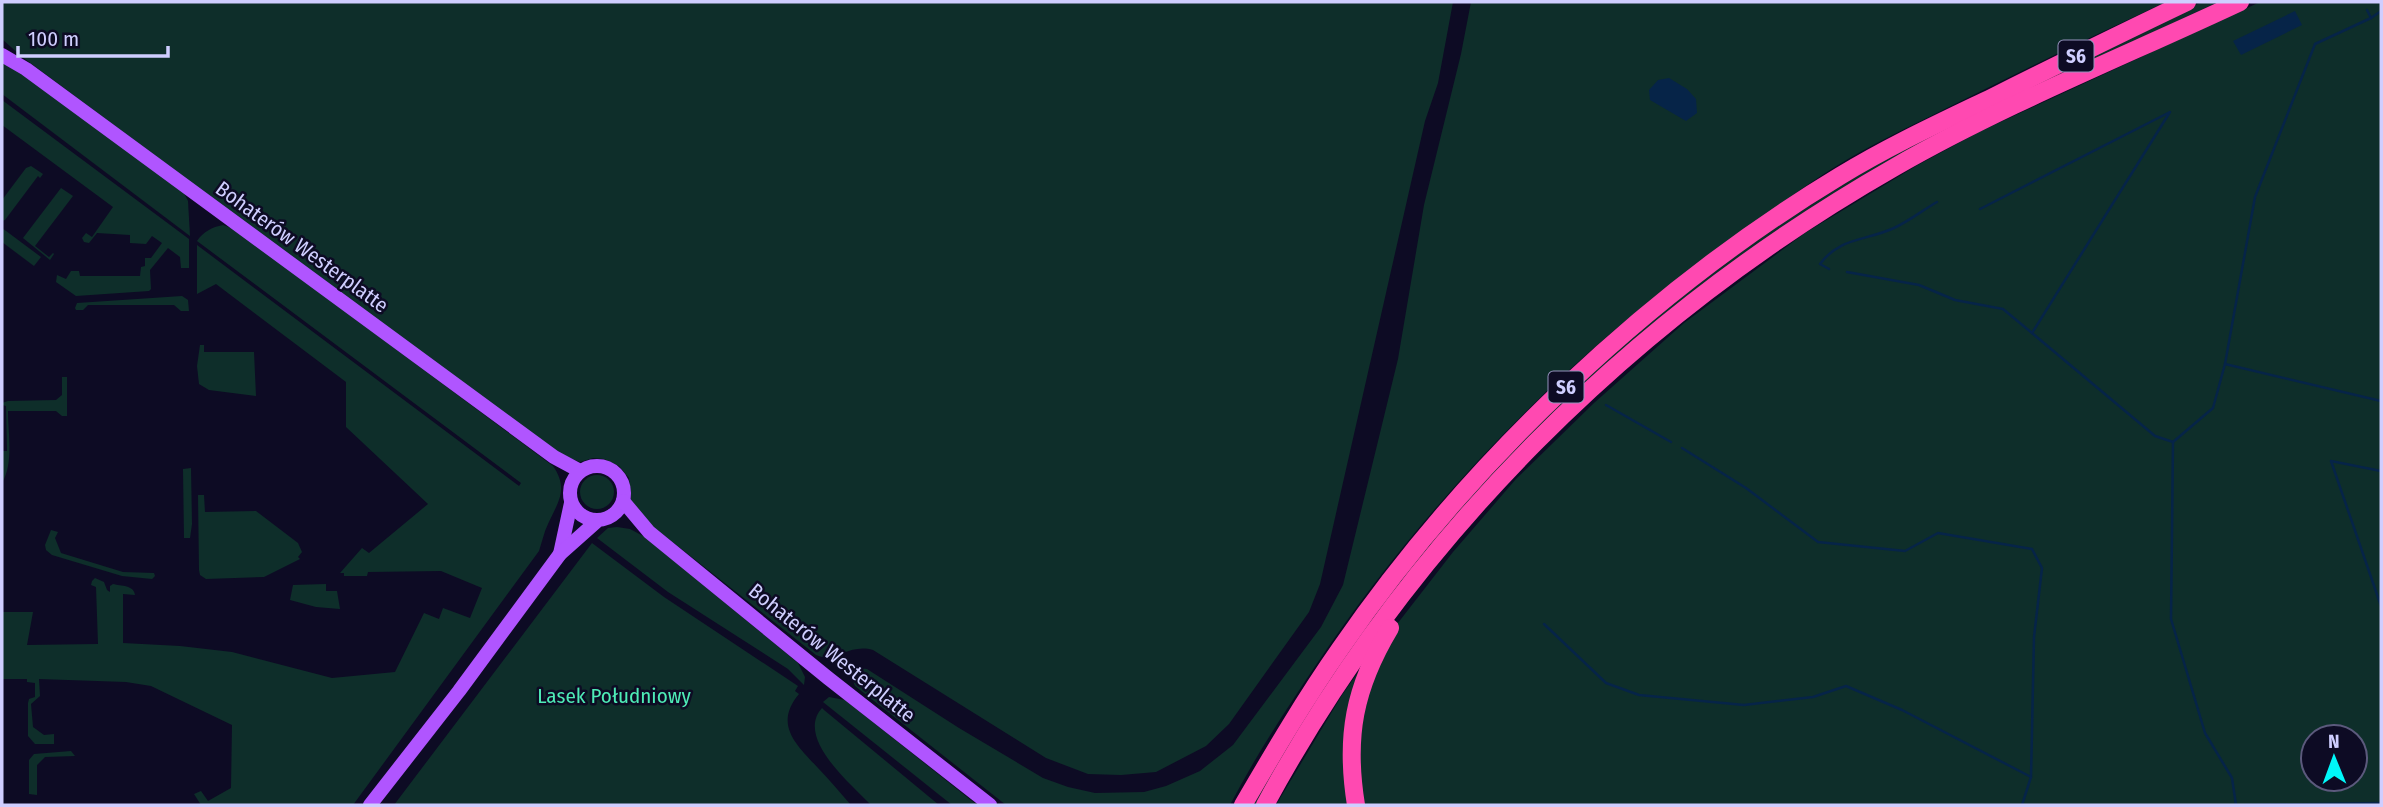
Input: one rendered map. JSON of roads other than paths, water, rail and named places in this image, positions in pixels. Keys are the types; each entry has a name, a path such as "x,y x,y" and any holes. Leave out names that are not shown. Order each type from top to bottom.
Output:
{"highway":[{"name":"S6","path":"1243,805 1318,681 1416,548 1521,431 1573,380 1628,332 1744,240 1840,176 1915,134 2187,2"},
{"name":"S6","path":"1265,805 1327,701 1431,559 1534,443 1641,344 1758,254 1849,194 1937,145 2240,2"},
{"path":"1356,805 1350,752 1356,701 1380,644 1431,559"}],"main road":[{"name":"Bohaterów Westerplatte","path":"2,47 26,69"},
{"name":"Bohaterów Westerplatte","path":"2,55 26,69 576,475"},
{"path":"370,805 459,691 560,554 596,522 611,516 623,501 623,483 613,470 596,465 576,475 569,494 571,503 560,554"},
{"name":"Bohaterów Westerplatte","path":"623,501 649,532 828,678 990,805"},
{"path":"571,503 585,518 596,522"},
{"name":"Bohaterów Westerplatte","path":"611,516 649,532"}],"water":[{"path":"2295,11 2302,25 2241,55 2233,41"},
{"path":"1669,78 1687,89 1696,99 1697,113 1686,121 1650,100 1649,90 1658,80"}],"waterway":[{"path":"2367,10 2371,18"},
{"path":"2236,805 2232,778 2205,733 2171,619 2173,442 2213,408 2225,364 2255,197 2315,44 2381,11"},
{"path":"1980,209 2170,112 2032,333 2155,436 2173,442"},
{"path":"1829,269 1820,264 1836,249 1894,228 1937,202"},
{"path":"1847,272 1919,285 1955,300 2003,309 2032,333"},
{"path":"2225,364 2381,401"},
{"path":"1606,405 1671,442"},
{"path":"1682,448 1746,488 1818,542 1905,551 1938,533 2032,549 2042,568 2034,637 2031,777"},
{"path":"2381,471 2331,461 2381,606"},
{"path":"1544,624 1606,683 1639,695 1744,705 1813,697 1846,686 1902,710 2031,777 2022,805"},
{"path":"2245,805 2381,803"}],"park label":[{"name":"Lasek Południowy","path":"614,696"}]}
